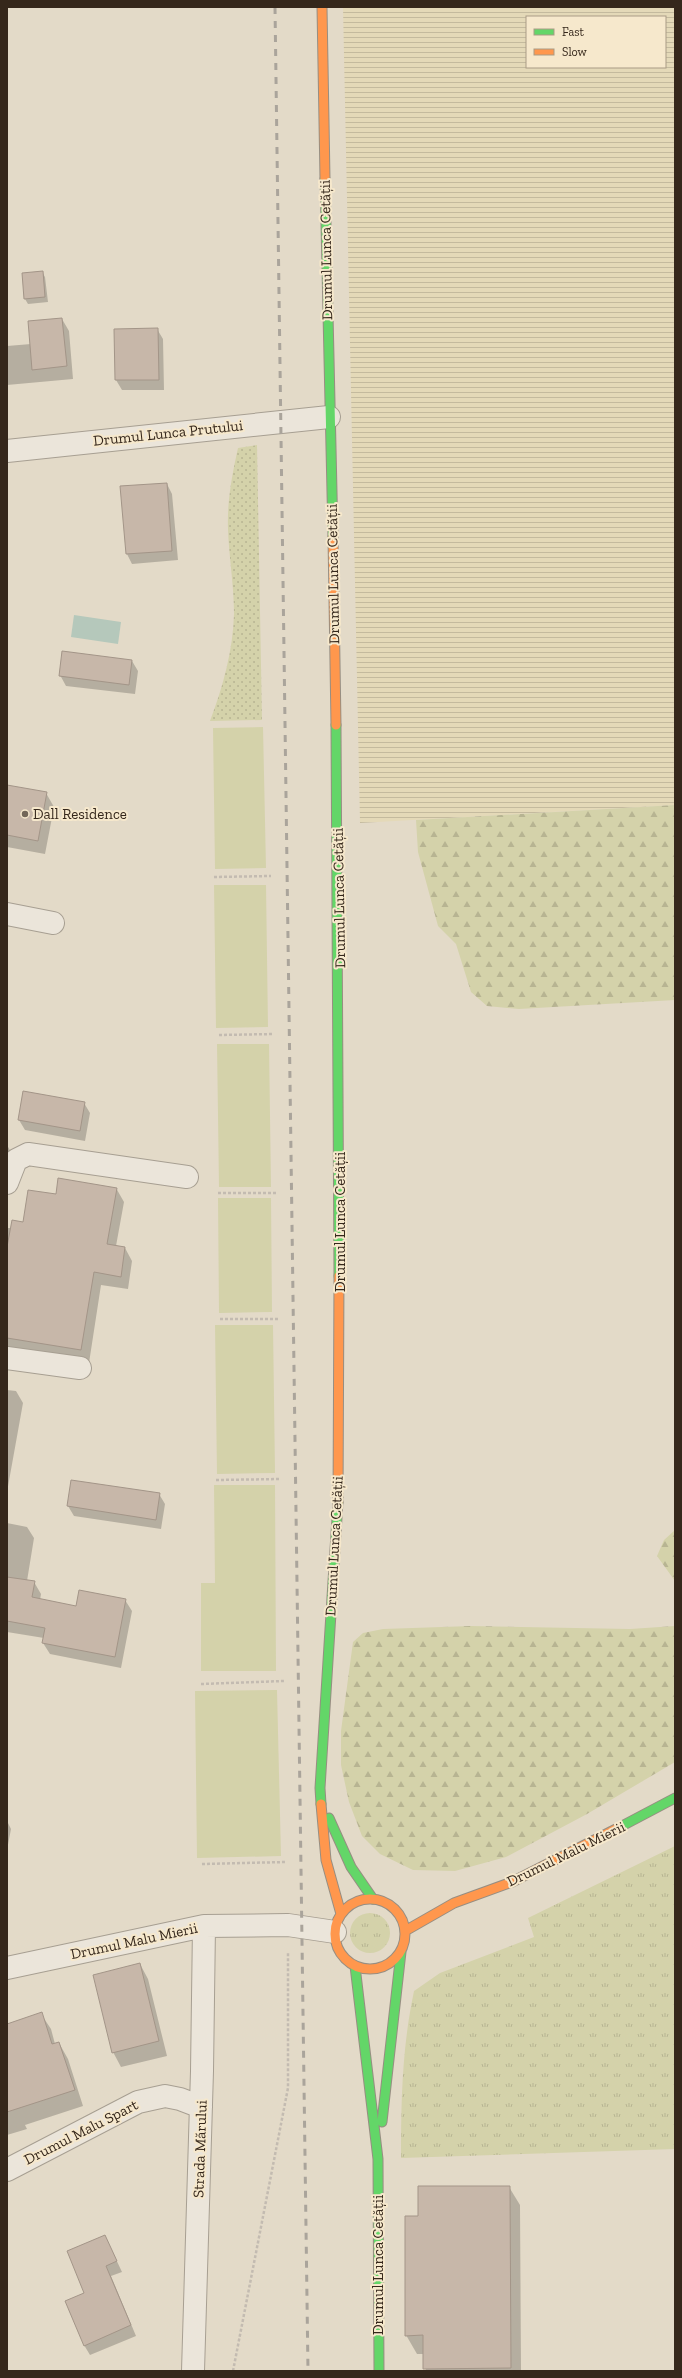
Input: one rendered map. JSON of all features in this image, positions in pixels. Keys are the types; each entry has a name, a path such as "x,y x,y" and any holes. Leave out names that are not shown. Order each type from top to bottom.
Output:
{"street":[{"name":"Drumul Lunca Cetății","path":"322,7 329,417 336,699 340,1004 340,1340 337,1506 320,1788 326,1860 338,1923"},
{"name":"Drumul Lunca Prutului","path":"7,451 329,417"},
{"path":"7,914 53,923"},
{"path":"7,1182 16,1160 28,1154 188,1177"},
{"path":"7,1358 80,1368"},
{"name":"Drumul Lunca Cetății","path":"320,1788 329,1818 343,1853 373,1899"},
{"name":"Drumul Malu Mierii","path":"405,1931 454,1903 534,1872 675,1798"},
{"path":"373,1899 383,1901 402,1912 405,1931 401,1952 390,1963 376,1969 355,1966 339,1951 338,1923 355,1902 373,1899"},
{"name":"Drumul Malu Mierii","path":"426,1908 454,1903"},
{"name":"Drumul Malu Mierii","path":"7,1968 182,1929 204,1926 338,1923"},
{"name":"Strada Mărului","path":"193,2371 201,2107 204,1926"},
{"name":"Drumul Lunca Cetății","path":"378,2159 401,1952"},
{"name":"Drumul Lunca Cetății","path":"355,1966 378,2159 379,2371"},
{"name":"Drumul Malu Spart","path":"7,2170 138,2102 165,2096 180,2099 201,2107"}],"path":[{"path":"214,877 271,876"},
{"path":"219,1035 274,1034"},
{"path":"218,1194 277,1193"},
{"path":"220,1319 279,1319"},
{"path":"216,1480 281,1479"},
{"path":"201,1684 284,1681"},
{"path":"202,1864 286,1862"},
{"path":"233,2371 288,2088 288,1925"}],"shaded area":[{"path":"343,7 675,7 675,805 360,823"},
{"path":"74,615 121,622 118,644 71,637"}],"green space":[{"path":"257,445 262,720 210,721 219,695 232,641 234,603 228,519 232,478 238,448"},
{"path":"263,727 266,868 215,869 213,728"},
{"path":"675,805 675,1000 519,1009 487,1006 471,992 456,944 438,926 418,852 416,820"},
{"path":"214,885 266,885 268,1027 216,1028"},
{"path":"217,1044 269,1044 271,1187 219,1187"},
{"path":"218,1198 271,1198 272,1312 219,1313"},
{"path":"215,1325 273,1325 275,1473 217,1474"},
{"path":"214,1485 275,1485 276,1671 201,1671 201,1583 215,1583"},
{"path":"675,1530 675,1581 657,1556 664,1540"},
{"path":"471,1626 630,1629 675,1626 675,1762 587,1814 506,1857 455,1871 413,1870 380,1854 362,1836 349,1802 341,1765 341,1731 353,1642 363,1633 383,1629"},
{"path":"277,1690 281,1856 197,1858 195,1691"},
{"path":"675,1846 675,2149 401,2158 403,2074 407,2033 414,1991 440,1973 534,1937 528,1918"},
{"path":"370,1913 381,1916 387,1922 390,1933 387,1944 381,1950 370,1953 359,1950 353,1944 350,1933 353,1922 359,1916"}],"building":[{"path":"43,271 45,297 24,299 22,273"},
{"path":"62,318 67,366 32,370 28,321"},
{"path":"158,328 159,380 115,380 114,329"},
{"path":"167,483 172,551 126,554 120,486"},
{"path":"62,651 132,660 129,685 59,676"},
{"name":"Dall Residence","path":"7,785 47,792 38,841 7,835"},
{"path":"23,1091 85,1102 80,1131 18,1120"},
{"path":"58,1178 117,1188 107,1244 125,1247 121,1277 94,1272 81,1350 7,1338 7,1247 12,1220 23,1222 28,1190 56,1194"},
{"path":"71,1480 160,1493 156,1520 67,1506"},
{"path":"7,1577 35,1581 32,1597 76,1606 79,1590 126,1599 115,1657 42,1643 45,1628 7,1621"},
{"path":"140,1963 159,2041 112,2053 93,1975"},
{"path":"42,2012 52,2044 59,2042 75,2090 7,2112 7,2024"},
{"path":"418,2186 510,2186 511,2368 423,2369 423,2335 405,2336 405,2216 418,2216"},
{"path":"105,2235 117,2261 106,2266 131,2325 84,2346 65,2301 84,2293 67,2251"}],"railway":[{"path":"275,7 308,2371"}],"traffic: fast":[{"path":"325,179 333,537"},
{"path":"336,725 339,1276"},
{"path":"321,1804 320,1788 338,1502"},
{"path":"620,1827 675,1798"},
{"path":"329,1818 351,1867 373,1899"},
{"path":"382,2122 401,1952"},
{"path":"355,1966 378,2159 379,2371"}],"traffic: slow":[{"path":"322,7 325,179"},
{"path":"333,537 336,725"},
{"path":"338,1502 339,1276"},
{"path":"321,1804 326,1860 341,1914"},
{"path":"405,1931 454,1903 512,1882 620,1827"},
{"path":"370,1899 383,1902 395,1909 402,1921 405,1934 402,1947 395,1959 383,1966 370,1969 357,1966 345,1959 338,1947 335,1934 338,1921 345,1909 357,1902 370,1899"}],"place":[{"name":"Dall Residence","path":"25,814"}]}
